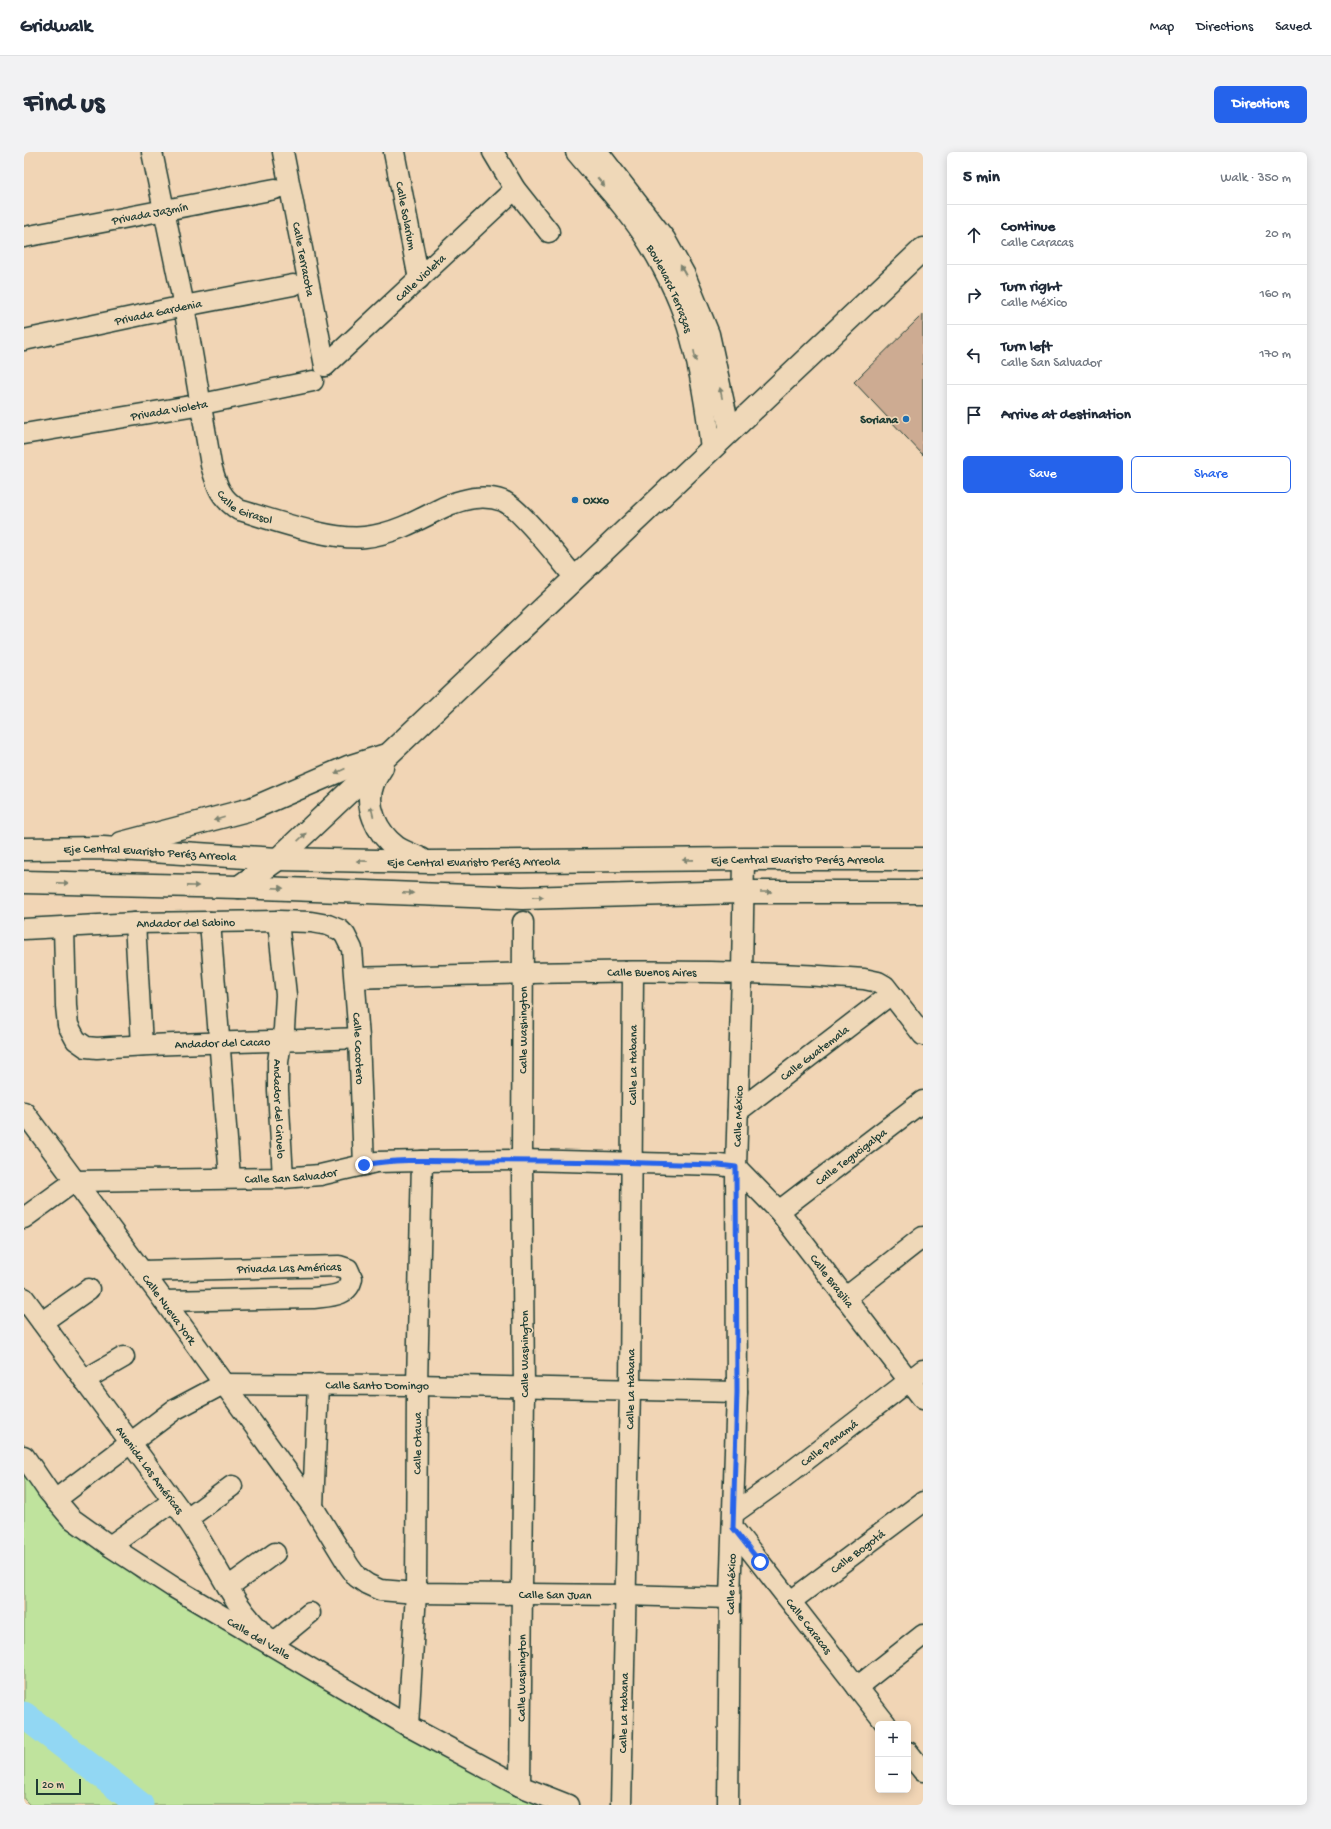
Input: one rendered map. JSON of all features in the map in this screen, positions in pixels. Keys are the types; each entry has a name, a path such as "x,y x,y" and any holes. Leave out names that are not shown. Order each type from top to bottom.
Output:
{"main road":[{"path":"239,887 278,859 923,248"},
{"path":"102,848 251,810 348,767 390,754"},
{"path":"390,754 373,783 370,800 372,813 378,828 396,848 429,862"},
{"name":"Eje Central Evaristo Peréz Arreola","path":"24,849 102,848 278,859 429,862 923,859"},
{"path":"24,882 239,887 522,898 742,892 923,892"}],"street":[{"name":"Calle Girasol","path":"152,152 184,306 202,404 211,465 217,486 228,503 239,510 330,535 364,538 398,530 445,506 463,500 491,498 504,501 525,519 575,578"},
{"name":"Calle Terracota","path":"283,152 319,374"},
{"name":"Calle Solarium","path":"394,152 419,279"},
{"path":"493,152 515,189 549,232"},
{"name":"Boulevard Terrazas","path":"576,152 648,241 669,281 691,338 708,421 711,449"},
{"name":"Boulevard Terrazas","path":"598,152 665,239 686,275 709,334 730,431"},
{"name":"Calle Violeta","path":"319,374 515,189"},
{"name":"Privada Jazmín","path":"24,237 275,190"},
{"name":"Privada Gardenia","path":"24,340 184,306 293,285"},
{"name":"Privada Violeta","path":"24,434 202,404 319,374"},
{"name":"Calle México","path":"728,1805 730,1598 737,1392 736,1167 744,859"},
{"name":"Andador del Sabino","path":"24,929 64,928 135,922 278,921 311,922 328,925 345,935"},
{"name":"Andador del Ciruelo","path":"278,921 286,995 278,1090 283,1178"},
{"path":"135,922 142,1045"},
{"path":"210,922 230,1178"},
{"name":"Calle Washington","path":"520,1786 524,1388 522,1160 523,922"},
{"name":"Andador del Cacao","path":"64,928 66,1006 68,1025 76,1040 86,1047 97,1048 220,1042 359,1038"},
{"name":"Calle Cocotero","path":"345,935 352,950 355,978 364,1165"},
{"name":"Calle Buenos Aires","path":"355,978 523,973 633,972 742,973 864,979 878,982 884,986 923,1035"},
{"name":"Calle La Habana","path":"621,1805 624,1595 630,1390 633,972"},
{"name":"Calle Guatemala","path":"738,1110 891,994"},
{"name":"Calle Tegucigalpa","path":"778,1211 923,1101"},
{"name":"Calle Nueva York","path":"24,1112 164,1301 313,1507 357,1577 380,1590"},
{"name":"Calle San Salvador","path":"75,1181 283,1178 320,1175 376,1162 422,1161 522,1160 736,1167"},
{"name":"Calle Otawa","path":"408,1726 416,1593 417,1385 422,1161"},
{"name":"Calle Brasilia","path":"736,1167 778,1211 845,1298 916,1376 923,1399"},
{"path":"24,1218 75,1181"},
{"path":"845,1298 923,1237"},
{"name":"Privada Las Américas","path":"142,1271 339,1266 348,1269 352,1278 348,1288 342,1293 333,1296 164,1301"},
{"path":"42,1322 89,1288"},
{"name":"Avenida Las Américas","path":"24,1298 129,1443 187,1519 228,1587 249,1618 272,1644"},
{"path":"84,1380 124,1357"},
{"name":"Calle Panamá","path":"733,1520 779,1481 916,1376"},
{"name":"Calle Santo Domingo","path":"55,1500 174,1410 223,1384 417,1385 737,1392"},
{"path":"313,1507 318,1384"},
{"name":"Calle del Valle","path":"24,1456 55,1500 71,1518 110,1546 219,1616 272,1644 408,1726 520,1786"},
{"path":"187,1519 232,1486"},
{"path":"110,1546 173,1501"},
{"name":"Calle Bogotá","path":"791,1601 923,1502"},
{"name":"Calle Caracas","path":"733,1520 791,1601 884,1721"},
{"path":"228,1587 275,1553"},
{"name":"Calle San Juan","path":"380,1590 416,1593 624,1595 730,1598"},
{"path":"272,1644 310,1613"},
{"path":"857,1687 923,1635"},
{"path":"911,1756 923,1771"},
{"path":"520,1786 568,1805"}],"green space":[{"path":"24,1469 53,1509 140,1580 300,1669 567,1805 30,1805 24,1799"}],"building":[{"name":"Soriana","path":"923,314 923,455 854,382"}],"waterway":[{"path":"24,1715 140,1805"}],"place":[{"name":"Soriana","path":"906,419"},
{"name":"Oxxo","path":"575,500"}],"route":[{"path":"364,1165 376,1162 522,1160 719,1165 736,1167 737,1392 733,1528 760,1562"}]}
